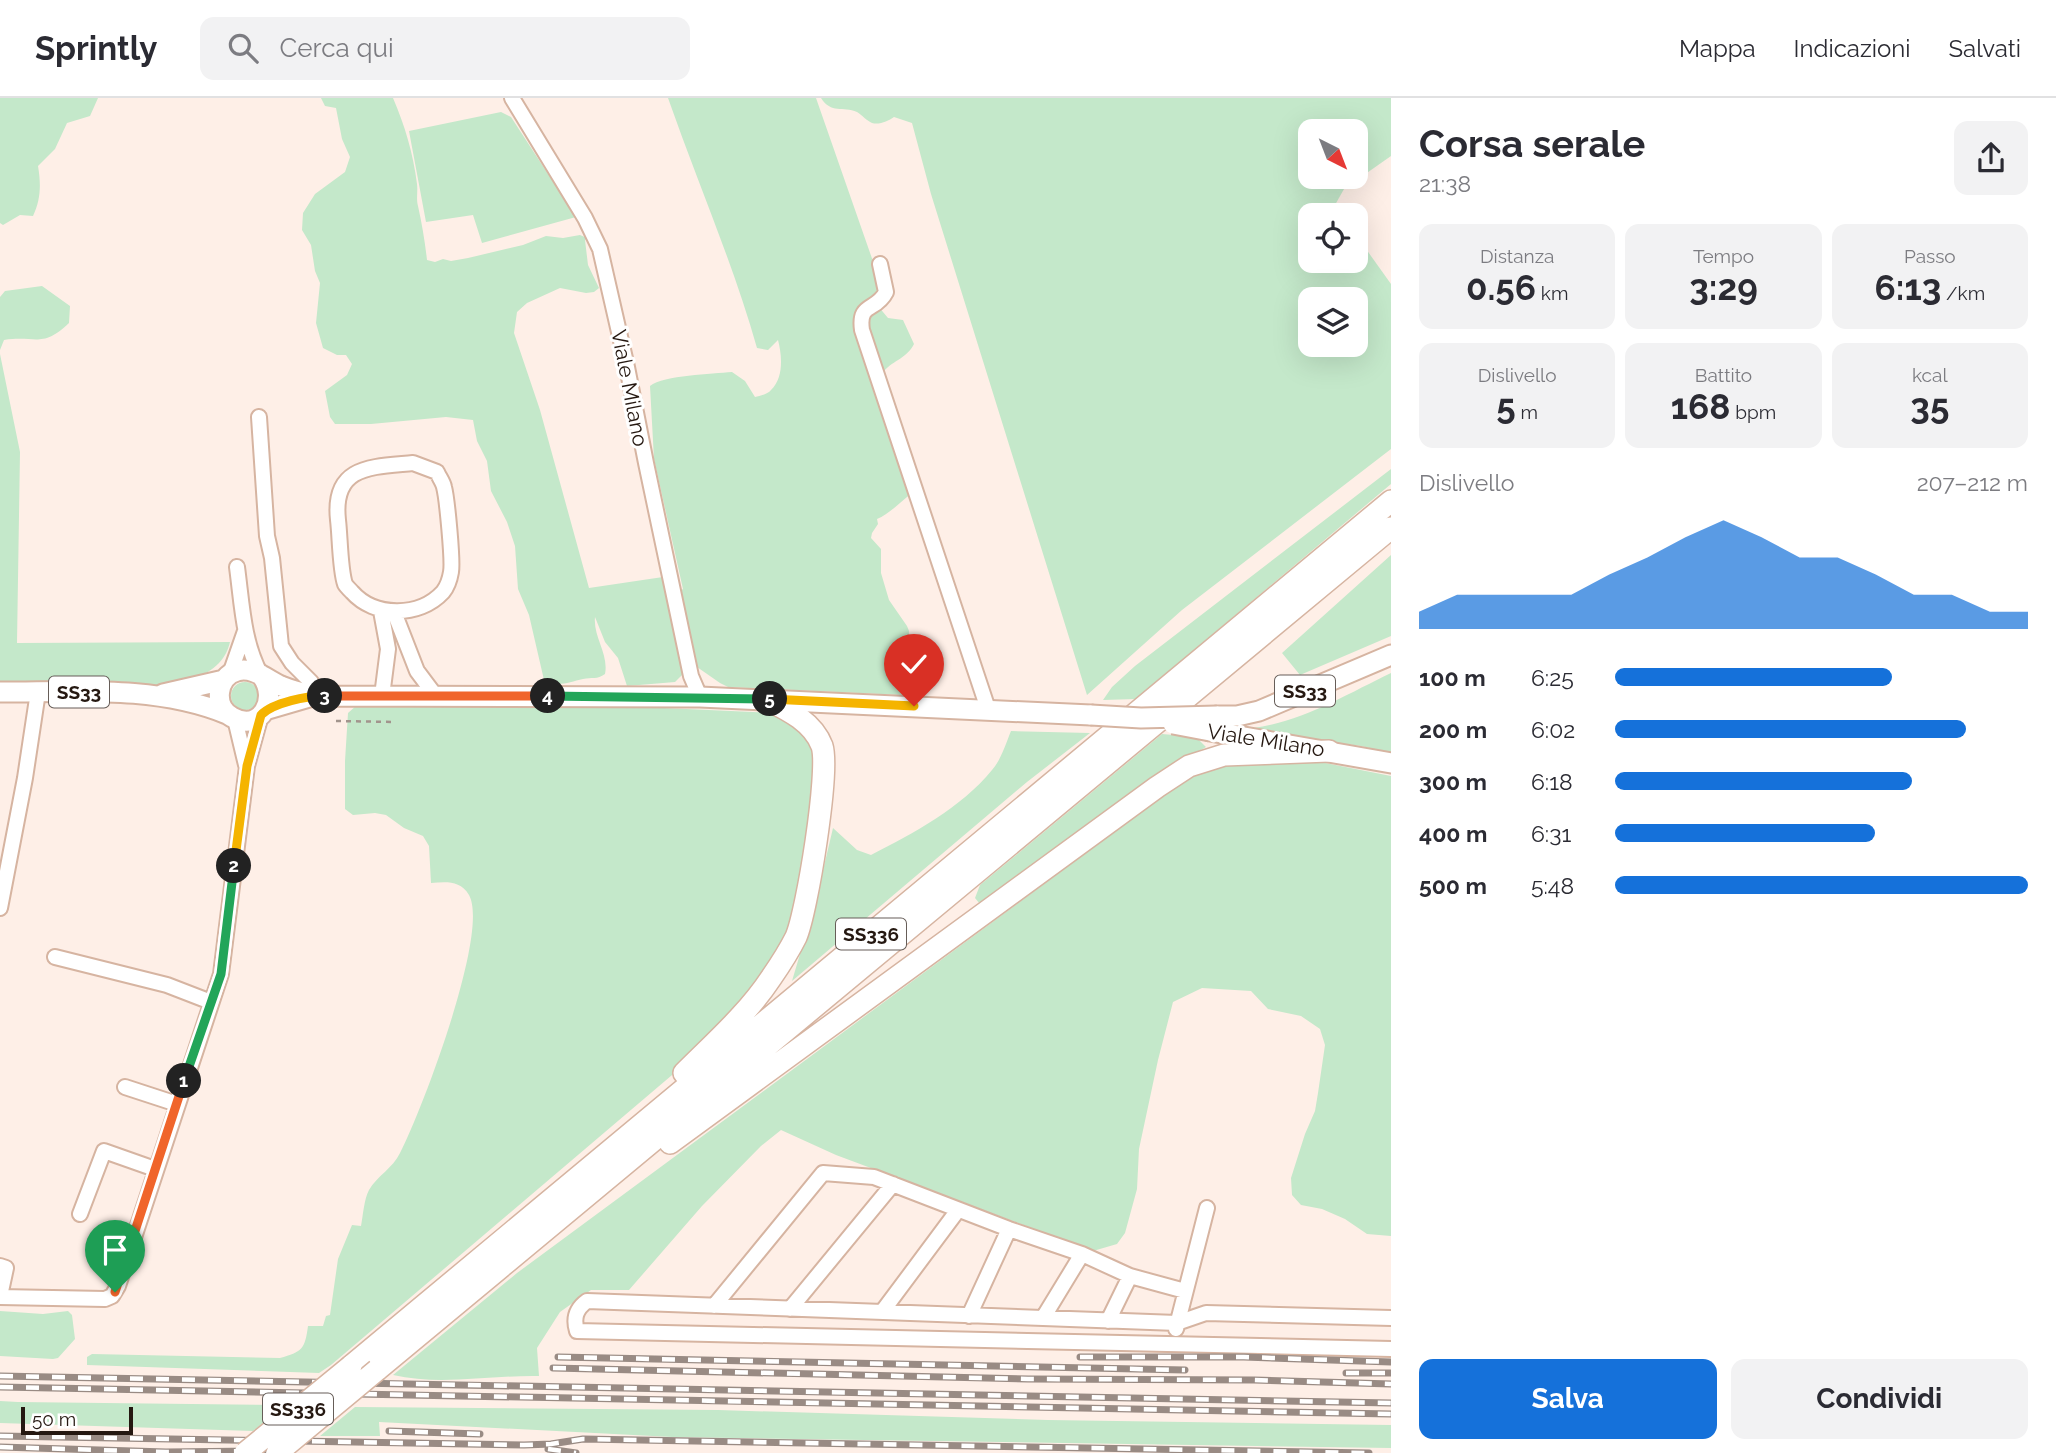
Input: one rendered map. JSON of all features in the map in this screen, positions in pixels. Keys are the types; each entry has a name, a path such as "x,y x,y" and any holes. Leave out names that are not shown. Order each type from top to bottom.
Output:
{"highway":[{"name":"SS336","path":"277,1453 377,1370 571,1196 1391,501"},
{"name":"SS336","path":"245,1453 351,1366 571,1196 1391,528"},
{"path":"571,1196 735,1022 771,980 797,935 809,884 825,772 822,747 811,727 766,699"},
{"path":"571,1196 685,1133 1157,786 1189,766 1224,755 1329,751"}],"main road":[{"name":"Viale Milano","path":"1213,724 1258,711 1391,655"},
{"name":"SS33","path":"158,695 227,677 246,669 295,691 316,696 766,699"},
{"path":"261,676 269,689 269,704 263,712"},
{"path":"227,677 219,694 222,708 231,717"},
{"name":"SS33","path":"0,692 158,695 248,720 263,712 316,696"},
{"name":"Viale Milano","path":"766,699 988,709 1213,724 1391,763"}],"street":[{"name":"Viale Milano","path":"512,98 585,218 600,249 691,676 699,697"},
{"path":"880,264 886,292 878,302 864,310 860,321 862,330 988,709"},
{"path":"260,418 268,536 281,646 292,663 311,682 316,696"},
{"path":"388,612 418,607 434,600 445,590 451,572 444,486 437,472 413,463 379,467 347,478 338,491 337,512 345,585 358,598 388,612 417,671 435,695"},
{"path":"237,567 245,630 261,676"},
{"path":"382,696 388,649 388,612"},
{"path":"227,677 245,630"},
{"path":"0,908 38,692"},
{"path":"0,1266 6,1268 0,1296 99,1300 112,1296 118,1286 221,974 247,766 263,712"},
{"path":"231,717 247,766"},
{"path":"55,957 167,985 211,1002"},
{"path":"125,1087 177,1104"},
{"path":"80,1214 104,1151 155,1168"},
{"path":"714,1306 823,1173 874,1177 1082,1254 1130,1276 1185,1291"},
{"path":"790,1309 892,1184"},
{"path":"1174,1343 1207,1208"},
{"path":"882,1312 958,1209"},
{"path":"969,1316 1009,1229"},
{"path":"1043,1318 1082,1254"},
{"path":"1108,1321 1130,1276"},
{"path":"1391,1318 1206,1312 1177,1323 587,1301 579,1307 574,1321 577,1331 1391,1349"}],"path":[{"path":"336,720 394,722"}],"green space":[{"path":"0,98 98,98 90,116 67,123 55,149 38,166 40,191 33,216 20,215 3,225 0,223"},
{"path":"321,98 393,98 413,161 427,260 435,262 468,258 523,245 546,236 563,238 580,235 587,238 588,265 599,288 586,293 560,288 527,303 517,312 514,333 540,410 589,588 663,577 684,673 675,682 627,686 618,658 605,642 595,617 596,632 605,659 605,674 563,684 544,680 529,615 518,589 515,546 507,522 491,491 487,461 477,441 473,420 446,417 371,424 335,424 330,417 325,391 347,375 352,364 346,355 337,355 323,348 316,323 320,283 311,245 302,230 303,213 315,194 345,172 350,157 342,139 336,108 325,106"},
{"path":"668,98 816,98 883,290 864,320 878,306 888,318 903,320 914,344 908,353 884,371 920,488 877,519 878,524 871,538 881,549 881,573 889,600 909,631 908,650 924,696 728,687 697,667 654,459 650,386 677,377 732,372 745,381 755,397 768,393 775,385 780,373 781,359 778,340 768,350 757,348 726,253"},
{"path":"821,98 1391,98 1391,156 1368,172 1368,119 1298,119 1298,189 1344,189 1336,203 1298,203 1298,273 1368,273 1368,252 1391,284 1391,449 1182,610 1087,695 931,194 912,123 894,117 881,123 872,123 852,110 829,106"},
{"path":"501,112 511,117 576,217 482,243 473,215 426,222 409,131"},
{"path":"42,286 70,306 69,323 45,338 4,340 0,350 0,297 5,291"},
{"path":"0,354 20,452 17,643 230,642 222,659 208,672 190,680 147,686 0,684"},
{"path":"1391,469 1391,484 1136,699 1103,700 1112,687 1135,666"},
{"path":"1391,555 1391,636 1300,675 1282,653"},
{"path":"1391,673 1391,753 1361,746 1256,732 1253,728 1307,713"},
{"path":"245,682 255,686 259,696 255,706 245,710 235,706 231,696 235,686"},
{"path":"357,705 642,707 775,713 801,727 817,756 794,928 767,978 685,1064 319,1373 87,1365 87,1357 92,1354 280,1358 298,1351 304,1345 308,1326 323,1326 326,1316 330,1315 338,1259 352,1225 361,1226 369,1190 397,1158 410,1132 437,1064 462,982 473,915 469,895 465,890 452,883 431,883 429,846 423,836 404,828 386,815 353,815 345,809 348,713"},
{"path":"1011,731 1090,733 1027,782 792,981 816,900 833,828 857,850 871,855 904,838 951,808 980,784 998,761"},
{"path":"1162,734 1196,737 1206,747 1138,787 980,904 975,898 980,885"},
{"path":"1300,758 1391,776 1391,1236 1367,1234 1345,1219 1322,1209 1301,1205 1292,1195 1291,1178 1315,1111 1325,1045 1320,1029 1301,1016 1268,1009 1251,991 1202,988 1173,1002 1139,1149 1137,1189 1125,1233 1117,1244 1093,1251 836,1155 781,1130 761,1146 702,1206 629,1290 591,1290 560,1312 537,1348 539,1376 429,1380 393,1375 517,1273 1193,774 1226,763"},
{"path":"0,1311 43,1314 68,1311 72,1315 75,1339 58,1358 0,1356"},
{"path":"0,1401 285,1405 253,1431 0,1423"},
{"path":"355,1407 718,1410 1048,1420 1391,1425 1391,1448 672,1437 379,1422 380,1436 320,1436"}],"railway":[{"path":"558,1357 1185,1370"},
{"path":"1080,1357 1244,1357 1391,1362"},
{"path":"553,1368 1391,1384"},
{"path":"1346,1373 1391,1373"},
{"path":"0,1376 1391,1403"},
{"path":"0,1387 1391,1414"},
{"path":"389,1431 480,1434"},
{"path":"0,1436 524,1445 583,1439 1369,1453"},
{"path":"0,1447 166,1452 263,1451"},
{"path":"548,1449 576,1453"}],"route":[{"path":"115,1292 221,974 247,766 261,715 265,710 318,695 699,697 914,706"}]}
